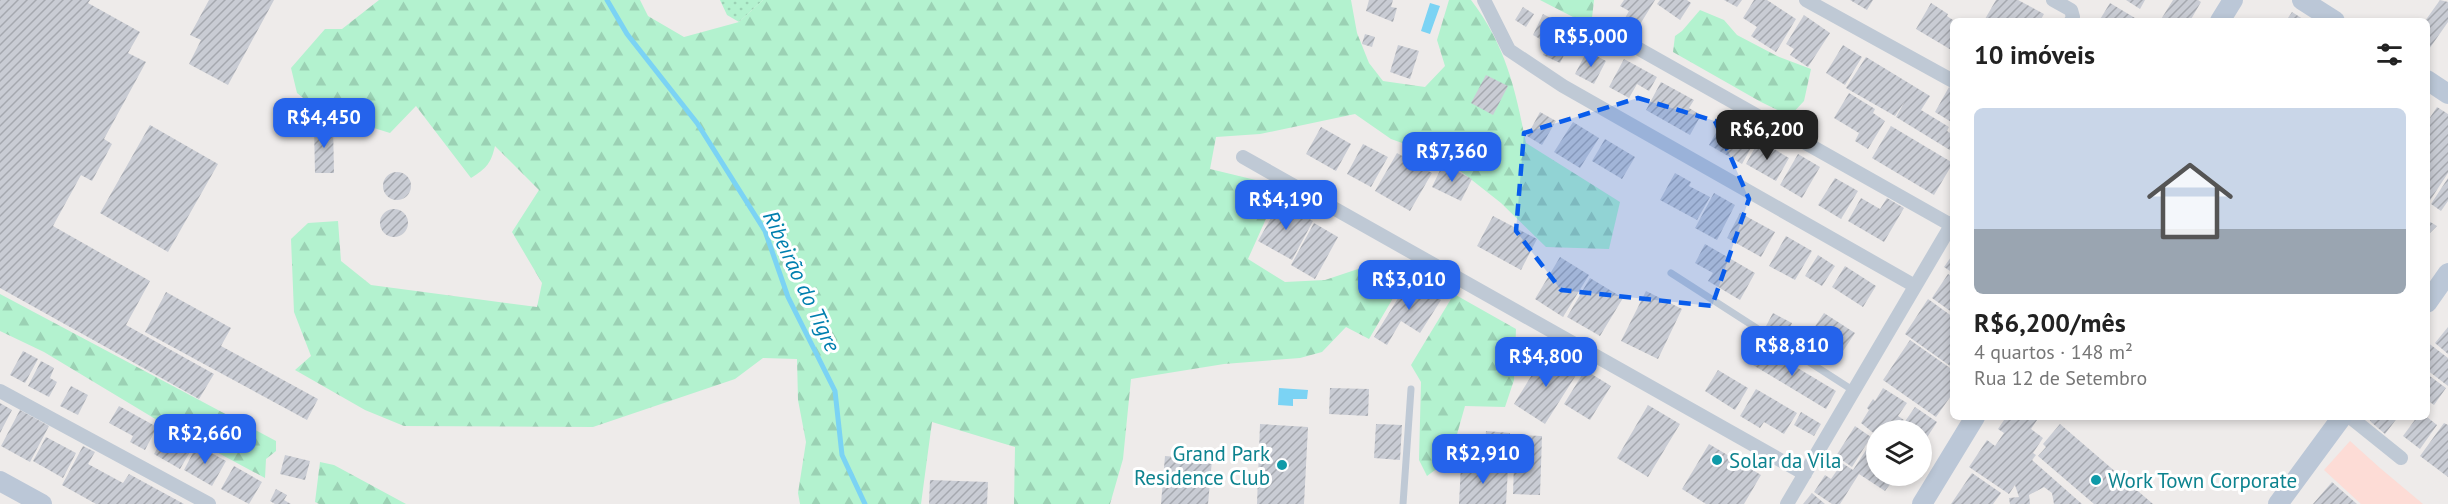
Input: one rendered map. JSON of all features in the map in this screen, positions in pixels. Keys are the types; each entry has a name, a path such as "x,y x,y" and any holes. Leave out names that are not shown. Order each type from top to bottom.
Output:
{"main road":[{"path":"2222,18 2232,0"},
{"path":"2302,0 2330,18"},
{"path":"2430,82 2448,94"},
{"path":"2430,298 2448,273"},
{"path":"1922,504 1973,420"},
{"path":"2278,504 2340,420"},
{"path":"0,481 42,504"}],"street":[{"path":"1484,0 1509,50 1518,57 1563,86 1915,286"},
{"path":"1806,0 1950,79"},
{"path":"2053,0 2071,10 2072,18"},
{"path":"1600,27 1950,223"},
{"path":"1243,157 1805,474"},
{"path":"1787,504 1950,227"},
{"path":"0,391 209,504"},
{"path":"2354,420 2401,458"}],"lane":[{"path":"1671,273 1854,391"},
{"path":"1403,504 1411,390"}],"highlighted area":[{"path":"1638,98 1715,121 1749,199 1712,306 1561,290 1516,231 1524,133"}],"shaded area":[{"path":"2350,441 2423,504 2361,504 2324,470"}],"green space":[{"path":"379,0 640,0 648,16 684,37 739,22 763,0 1351,0 1357,33 1369,63 1383,81 1425,87 1445,66 1437,40 1449,0 1471,0 1501,51 1518,104 1526,143 1620,202 1609,249 1546,247 1501,203 1444,158 1391,139 1355,114 1260,134 1216,137 1210,169 1268,183 1277,194 1248,259 1285,282 1325,280 1361,268 1406,276 1369,339 1346,327 1322,352 1300,358 1224,364 1131,379 1123,459 1110,504 1014,504 1015,447 932,422 921,504 800,504 798,493 806,442 798,400 797,359 763,358 735,379 593,427 404,426 365,410 295,370 311,356 294,312 291,239 308,223 338,221 341,261 371,285 537,307 542,283 512,232 539,190 495,146 488,165 471,178 416,106 390,133 319,111 297,93 291,68 325,29 342,29"},
{"path":"720,0 763,0 739,22 727,15"},
{"path":"1540,0 1594,0 1592,18 1573,17"},
{"path":"1700,10 1724,20 1737,35 1777,56 1811,69 1804,101 1790,116 1673,52 1675,36"},
{"path":"0,294 276,441 276,451 266,459 265,478 157,420 44,352 0,331"},
{"path":"1454,294 1516,329 1514,380 1505,407 1465,406 1450,459 1427,476 1419,460 1421,382 1411,365"},
{"path":"320,462 334,465 406,504 319,504 315,502"}],"water":[{"path":"1430,3 1440,6 1430,34 1421,31"},
{"path":"1279,388 1308,390 1307,399 1293,399 1293,406 1278,405"}],"building":[{"path":"0,0 90,0 88,3 140,32 128,53 146,62 104,139 112,144 92,181 81,175 53,226 150,281 126,325 214,374 199,399 0,288"},
{"path":"209,0 274,0 228,85 189,64 201,40 190,35"},
{"path":"1369,0 1393,0 1391,7 1397,8 1393,22 1366,11"},
{"path":"1624,0 1655,0 1639,26 1625,18 1629,11 1620,6"},
{"path":"1660,0 1687,0 1691,3 1680,20 1657,4"},
{"path":"1724,0 1742,0 1737,7"},
{"path":"1754,0 1767,0 1796,19 1776,52 1751,36 1757,27 1743,18"},
{"path":"1850,0 1873,0 1867,10"},
{"path":"1996,0 2018,0 2044,14 2042,18 1986,18"},
{"path":"2126,0 2145,0 2140,9"},
{"path":"2173,0 2201,2 2192,18 2162,18"},
{"path":"2440,0 2448,2 2448,22 2430,48 2430,18 2427,18"},
{"path":"1931,3 1948,14 1950,18 1950,49 1916,29"},
{"path":"2110,3 2135,18 2101,18"},
{"path":"1523,7 1534,14 1526,27 1515,20"},
{"path":"2292,12 2301,18 2288,18"},
{"path":"1543,14 1558,22 1547,43 1533,35"},
{"path":"1804,15 1830,33 1808,67 1790,55 1794,49 1786,44"},
{"path":"1559,22 1576,31 1560,63 1543,55"},
{"path":"1365,34 1375,37 1372,47 1362,44"},
{"path":"1398,45 1419,51 1410,79 1390,72"},
{"path":"1843,45 1862,57 1845,85 1826,73"},
{"path":"1587,51 1606,61 1594,84 1575,74"},
{"path":"1866,57 1930,96 1921,110 1949,127 1947,131 1950,133 1950,150 1896,117 1905,101 1895,116 1846,88"},
{"path":"1624,59 1657,77 1649,91 1637,84 1629,98 1609,87"},
{"path":"1486,75 1508,86 1493,115 1471,103"},
{"path":"1661,82 1694,100 1689,108 1701,115 1690,135 1646,110"},
{"path":"1949,87 1950,121 1935,112"},
{"path":"1849,93 1875,109 1873,113 1885,121 1868,149 1855,141 1859,133 1834,118"},
{"path":"2437,107 2448,114 2448,173 2430,200 2430,118"},
{"path":"1540,112 1556,121 1542,145 1527,136"},
{"path":"1725,117 1758,135 1742,164 1709,145"},
{"path":"1573,122 1599,138 1580,168 1554,152"},
{"path":"150,125 218,164 168,252 100,213"},
{"path":"333,125 334,173 315,173 314,126"},
{"path":"1891,126 1950,161 1950,168 1934,195 1872,158"},
{"path":"1321,127 1351,144 1336,171 1306,154"},
{"path":"1605,139 1635,157 1622,179 1592,161"},
{"path":"1759,140 1789,158 1776,181 1746,164"},
{"path":"1363,144 1388,157 1371,187 1347,174"},
{"path":"1397,153 1432,173 1410,211 1375,191"},
{"path":"1798,154 1820,167 1802,198 1780,185"},
{"path":"1443,164 1472,179 1461,201 1432,187"},
{"path":"397,172 407,176 411,186 407,196 397,200 387,196 383,186 387,176"},
{"path":"1675,173 1691,182 1689,186 1710,197 1697,220 1660,200"},
{"path":"1835,178 1858,191 1841,219 1818,205"},
{"path":"2448,178 2448,201 2441,211 2431,204"},
{"path":"1714,193 1735,205 1717,240 1695,228"},
{"path":"1861,198 1880,209 1887,198 1904,208 1884,242 1848,221"},
{"path":"1280,202 1313,221 1292,260 1258,241"},
{"path":"394,209 404,213 408,223 404,233 394,237 384,233 380,223 384,213"},
{"path":"1740,213 1775,232 1761,257 1727,238"},
{"path":"1493,216 1537,239 1521,270 1477,246"},
{"path":"2430,222 2437,226 2430,233"},
{"path":"1314,223 1338,237 1315,279 1291,265"},
{"path":"1786,236 1812,251 1795,280 1769,266"},
{"path":"1705,244 1755,273 1740,300 1708,281 1713,273 1695,263"},
{"path":"1818,255 1835,266 1822,286 1805,276"},
{"path":"1560,257 1589,275 1563,317 1535,299"},
{"path":"1950,258 1950,271 1944,267"},
{"path":"1845,266 1876,286 1863,307 1832,287"},
{"path":"1948,274 1950,275 1950,311 1932,298"},
{"path":"1590,278 1623,298 1600,336 1567,317"},
{"path":"1410,279 1441,300 1420,333 1401,321 1387,345 1374,337"},
{"path":"1646,291 1682,309 1658,359 1621,341"},
{"path":"166,292 231,328 221,346 318,399 307,420 145,332"},
{"path":"1928,299 1950,315 1950,366 1905,334"},
{"path":"1773,313 1792,323 1786,336 1766,326"},
{"path":"1824,313 1855,333 1843,351 1812,331"},
{"path":"2448,327 2448,354 2435,343"},
{"path":"1910,340 1950,368 1950,397 1936,417 1883,380"},
{"path":"2430,344 2448,358 2448,386 2430,372"},
{"path":"1759,345 1836,391 1826,409 1748,362"},
{"path":"23,351 38,359 25,383 10,375"},
{"path":"1546,352 1578,372 1545,424 1514,404"},
{"path":"41,361 54,368 50,378 57,382 49,397 28,386"},
{"path":"1585,370 1611,386 1590,420 1564,404"},
{"path":"1718,370 1748,388 1735,410 1705,391"},
{"path":"2430,376 2446,388 2434,405 2430,402"},
{"path":"71,386 88,395 78,415 60,406"},
{"path":"1330,388 1369,389 1368,416 1329,414"},
{"path":"1883,388 1907,403 1898,416 1904,420 1866,420 1866,427 1861,423 1869,410 1867,408 1873,399 1875,401"},
{"path":"1756,389 1797,413 1784,434 1764,422 1760,428 1740,416"},
{"path":"0,403 12,410 0,433"},
{"path":"1648,405 1680,424 1648,477 1617,458"},
{"path":"119,406 157,427 145,450 130,442 133,436 109,423"},
{"path":"1915,407 1937,422 1932,430 1932,420 1906,420"},
{"path":"20,410 49,426 30,462 1,446"},
{"path":"1801,412 1821,424 1814,436 1794,425"},
{"path":"2430,419 2437,425 2420,449 2403,436 2415,420"},
{"path":"2004,420 2037,420 2031,429 2043,438 2033,453 2036,455 2032,460 2082,504 2054,504 2052,493 2044,487 2029,495 2030,504 2010,504 2009,498 2019,497 2015,485 2009,494 1969,467 1987,440 1995,446 2004,433 1998,429"},
{"path":"2370,420 2396,420 2385,434"},
{"path":"2444,423 2448,425 2448,477 2420,456"},
{"name":"Grand Park Residence Club","path":"1260,424 1308,427 1304,504 1257,504"},
{"path":"1376,424 1402,425 1400,460 1374,458"},
{"name":"Work Town Corporate","path":"2060,424 2153,504 2094,504 2038,456 2046,447 2043,444"},
{"path":"1855,426 1866,434 1866,445 1852,467 1836,456"},
{"path":"168,430 194,445 180,469 154,454"},
{"path":"1486,431 1510,433 1508,463 1484,461"},
{"path":"1515,435 1542,436 1540,495 1513,494"},
{"path":"46,437 76,453 63,478 33,461"},
{"name":"Solar da Vila","path":"1709,444 1761,475 1744,504 1706,504 1682,489"},
{"path":"197,445 226,461 212,486 184,470"},
{"path":"83,446 95,452 88,464 123,483 129,474 184,504 96,504 62,485"},
{"path":"1866,450 1866,479 1859,474 1840,504 1832,504 1814,492 1825,475 1831,479 1842,463 1853,470"},
{"path":"285,455 310,461 305,480 280,474"},
{"path":"1165,456 1212,460 1208,504 1161,504"},
{"path":"1461,465 1508,468 1506,504 1459,504"},
{"path":"234,466 262,482 249,504 221,489"},
{"path":"1972,473 2001,493 1993,504 1951,504"},
{"path":"930,480 988,482 987,504 929,504"},
{"path":"2332,482 2357,504 2313,504"},
{"path":"1877,486 1889,486 1885,491"},
{"path":"276,489 287,495 284,500 291,504 275,504 270,501"},
{"path":"1812,493 1825,504 1803,504"}],"waterway":[{"name":"Ribeirão do Tigre","path":"607,0 627,34 697,123 765,231 788,297 835,391 842,455 865,504"}],"place":[{"name":"Solar da Vila","path":"1717,460"},
{"name":"Grand Park Residence Club","path":"1282,465"},
{"name":"Work Town Corporate","path":"2096,480"}]}
